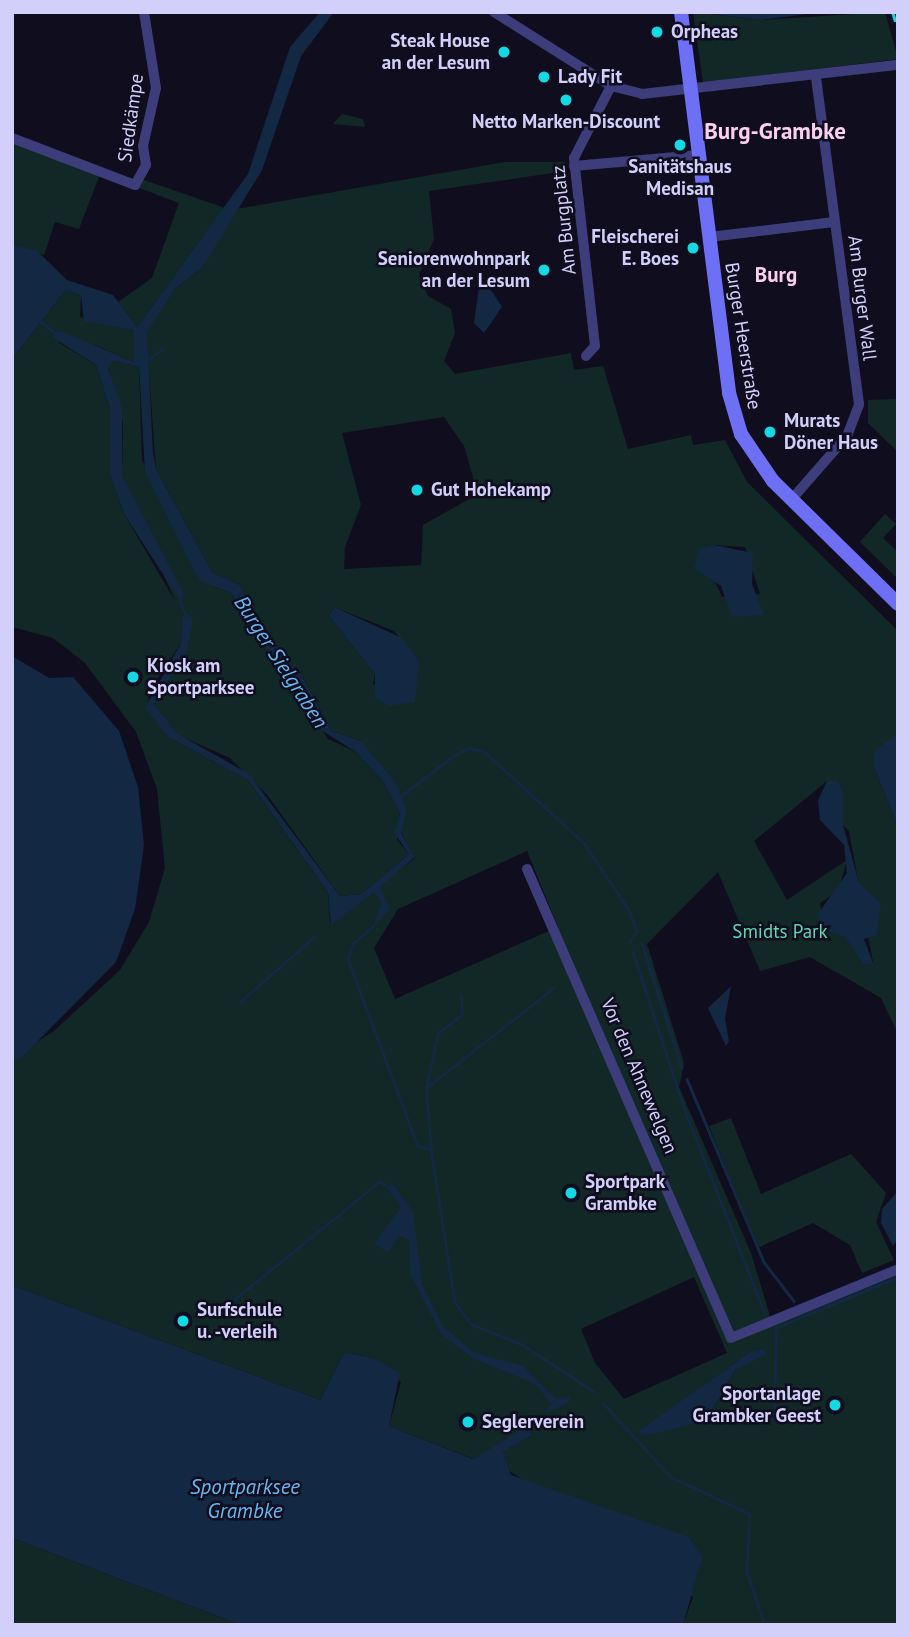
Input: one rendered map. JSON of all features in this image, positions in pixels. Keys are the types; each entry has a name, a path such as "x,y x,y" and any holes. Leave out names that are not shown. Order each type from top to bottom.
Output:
{"main road":[{"name":"Burger Heerstraße","path":"681,14 734,414 748,448 791,500 898,604"}],"street":[{"name":"Siedkämpe","path":"12,138 135,185 146,165 143,146 156,88 144,12"},
{"path":"494,12 611,86 642,94 816,78 898,65"},
{"name":"Am Burger Wall","path":"791,500 847,436 859,404 816,78"},
{"name":"Am Burgplatz","path":"586,356 595,346 574,166 611,86"},
{"path":"574,166 699,155"},
{"path":"709,237 834,222"},
{"name":"Vor den Ahnewelgen","path":"527,869 732,1338 898,1269"}],"green space":[{"path":"693,12 761,20 885,12 898,59 703,83"},
{"path":"342,114 363,119 365,127 333,124"},
{"path":"12,141 100,174 79,229 55,222 44,255 12,245"},
{"name":"Smidts Park","path":"505,162 565,162 566,171 429,191 434,239 419,275 428,296 451,309 455,333 444,361 455,374 571,353 574,370 603,366 628,449 691,435 693,445 725,440 747,482 898,631 898,733 873,765 898,827 898,1034 881,998 810,957 760,971 718,872 647,944 684,1063 679,1087 751,1253 773,1326 898,1275 898,1625 683,1625 693,1597 504,1467 503,1452 532,1435 474,1459 389,1426 401,1382 373,1358 344,1352 320,1400 12,1285 12,1058 54,1031 120,970 149,922 165,868 157,789 136,732 85,663 53,638 12,627 12,359 66,290 81,296 80,317 134,330 134,362 95,345 58,342 96,365 110,409 110,475 124,514 175,601 122,475 123,423 108,367 114,361 139,367 142,460 211,585 231,593 328,739 356,752 384,783 400,814 397,840 409,854 361,894 340,896 268,796 230,758 178,735 154,704 187,651 188,614 182,617 181,643 148,693 149,711 168,737 248,780 328,893 330,922 415,858 401,832 407,811 361,741 332,731 303,678 261,627 240,585 212,572 156,469 146,332 176,288 203,267 230,219 201,239 137,327 118,302 152,278 179,203 137,187 141,179 231,210","holes":["444,417 464,446 478,494 423,525 421,565 344,569 345,547 361,505 342,433","714,545 745,547 760,594 722,597 714,579","334,607 394,631 419,661 373,685 375,674 329,616","827,781 843,790 843,825 849,831 873,962 863,965 846,936 825,930 820,903 838,891 847,860 787,900 754,841","527,851 558,927 395,999 374,948 398,909","694,1277 727,1353 624,1399 595,1363 581,1329","750,1352 749,1362 735,1370 714,1407 694,1424 638,1432"]},
{"path":"898,399 898,452 868,423 868,400"},
{"path":"885,514 896,524 883,538 898,552 898,579 860,542"},
{"path":"731,1118 761,1194 851,1154 886,1193 876,1222 894,1260 862,1273 850,1245 813,1223 757,1248 709,1126"},
{"path":"12,1538 241,1625 12,1625"}],"water":[{"path":"320,12 334,12 301,56 262,170 203,267 176,288 147,332 153,453 156,469 212,572 240,585 261,627 303,678 332,731 361,741 396,783 407,811 401,833 415,857 380,887 390,909 373,928 381,903 374,892 331,925 328,893 248,780 168,737 145,708 181,643 182,617 189,613 193,620 187,651 154,704 178,734 249,774 340,896 361,894 409,854 394,833 400,814 384,783 356,752 318,728 231,593 201,581 194,571 145,472 139,367 114,361 108,368 122,408 122,475 184,594 181,602 124,514 110,475 110,409 96,365 52,337 57,331 66,333 134,362 134,330 84,321 81,296 66,290 12,359 12,245 36,250 67,280 113,295 137,327 248,174 290,47"},
{"path":"696,12 824,12 761,20"},
{"path":"479,287 491,290 502,307 484,333 474,323"},
{"path":"714,545 753,553 752,584 764,615 732,617 721,586 694,568 699,549"},
{"path":"334,607 402,638 419,661 415,702 389,706 375,698 375,674 329,616"},
{"path":"12,656 49,678 73,677 119,731 138,787 144,845 135,909 116,962 20,1059 12,1058"},
{"path":"898,733 898,827 873,765 875,751"},
{"path":"827,781 838,781 843,791 843,825 859,883 881,903 877,935 864,939 873,963 863,965 846,937 825,930 817,915 847,873 844,845 820,820 818,800"},
{"path":"731,986 725,1019 729,1041 726,1046 708,1008"},
{"path":"391,1182 413,1211 422,1284 443,1326 473,1352 523,1366 556,1399 571,1396 568,1403 542,1415 551,1404 535,1384 472,1358 441,1334 410,1274 409,1240 400,1236 388,1252 374,1244 401,1207 389,1190"},
{"path":"898,1191 898,1239 893,1246 881,1223 882,1209"},
{"name":"Sportparksee Grambke","path":"12,1285 320,1400 344,1352 373,1358 400,1373 389,1426 473,1459 526,1427 532,1435 503,1452 511,1475 689,1537 702,1557 683,1625 241,1625 12,1538"},
{"path":"764,1349 767,1354 735,1370 714,1407 694,1424 644,1436 637,1432 750,1352"}],"waterway":[{"path":"40,321 54,332"},
{"path":"148,360 162,349"},
{"path":"180,601 187,618"},
{"path":"401,796 453,756 469,748 484,751 584,843 629,910 637,931 630,942"},
{"name":"Burger Sielgraben","path":"374,926 354,943 348,959 418,1146 431,1149 455,1302 471,1324 523,1345 593,1391"},
{"path":"240,1002 314,937"},
{"path":"642,943 682,1068"},
{"path":"633,952 686,1113 765,1314"},
{"path":"431,1149 426,1088 555,987"},
{"path":"426,1088 438,1033 462,1014 461,995"},
{"path":"687,1079 764,1262 794,1301"},
{"path":"214,1316 380,1181 390,1188"},
{"path":"774,1420 776,1328 898,1277"},
{"name":"Burger Sielgraben","path":"603,1403 671,1477 750,1514 747,1572 765,1625"}],"railway":[{"path":"893,12 898,29"}],"place":[{"name":"Orpheas","path":"657,32"},
{"name":"Steak House an der Lesum","path":"504,52"},
{"name":"Lady Fit","path":"544,77"},
{"name":"Netto Marken-Discount","path":"566,100"},
{"name":"Sanitätshaus Medisan","path":"680,145"},
{"name":"Fleischerei E. Boes","path":"693,248"},
{"name":"Seniorenwohnpark an der Lesum","path":"544,270"},
{"name":"Murats Döner Haus","path":"770,432"},
{"name":"Gut Hohekamp","path":"417,490"},
{"name":"Kiosk am Sportparksee","path":"133,677"},
{"name":"Sportpark Grambke","path":"571,1193"},
{"name":"Surfschule u. -verleih","path":"183,1321"},
{"name":"Sportanlage Grambker Geest","path":"835,1405"},
{"name":"Seglerverein","path":"468,1422"}],"district":[{"name":"Burg-Grambke","path":"775,131"},
{"name":"Burg","path":"776,275"}]}
